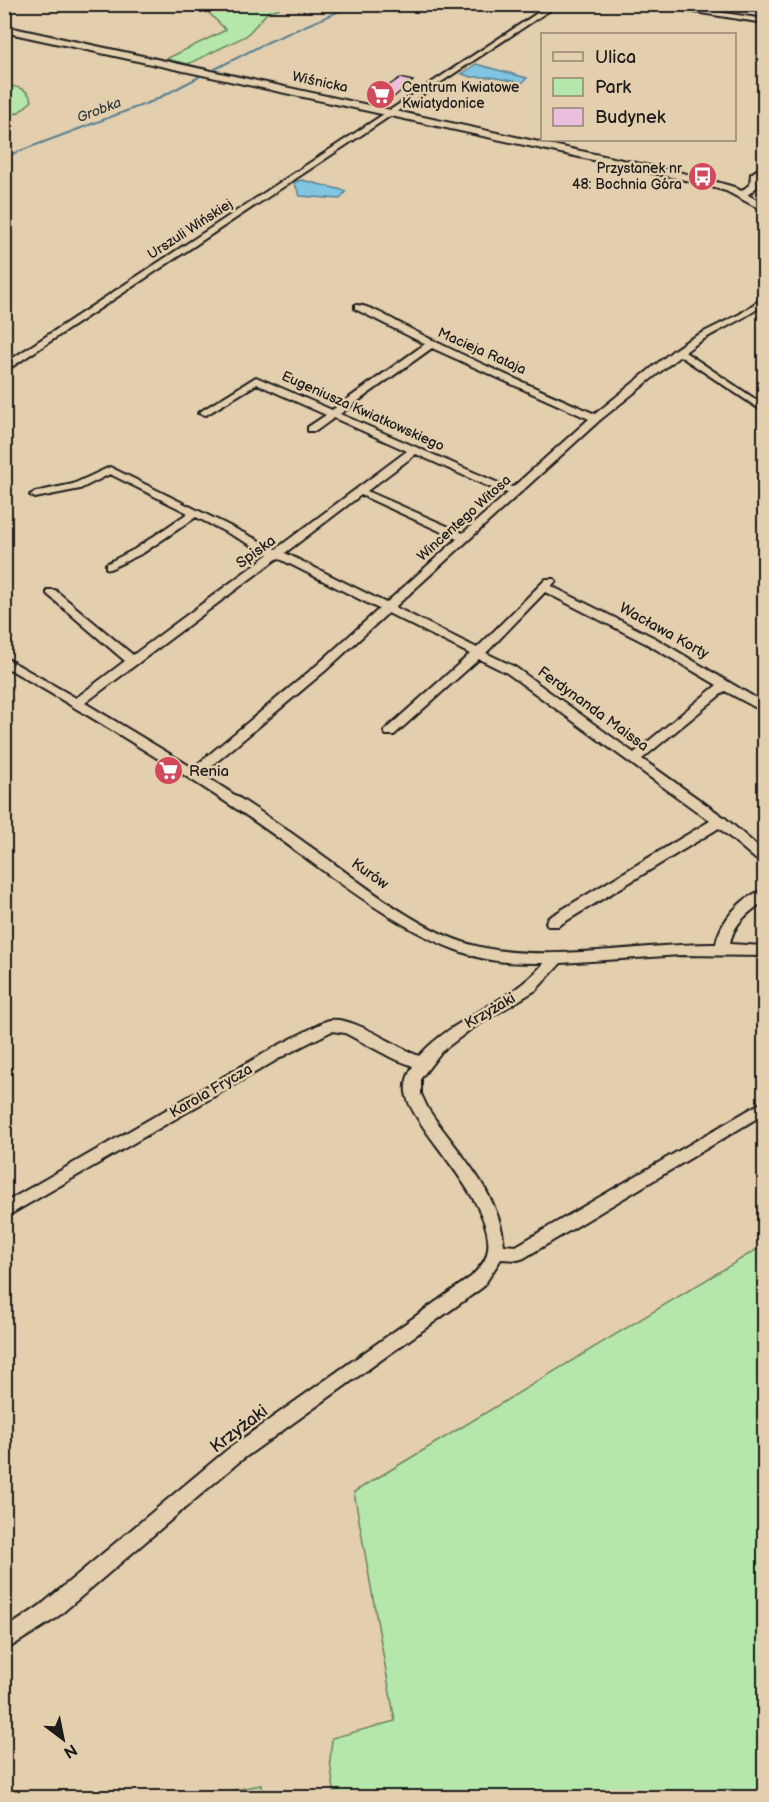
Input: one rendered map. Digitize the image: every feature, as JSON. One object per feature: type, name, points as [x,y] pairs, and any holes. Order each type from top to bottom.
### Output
[{"type":"main road","name":"Wiśnicka","points":[[4,29],[696,179],[747,192],[765,208]]},
{"type":"street","name":"Urszuli Wińskiej","points":[[4,369],[556,4]]},
{"type":"street","points":[[647,4],[765,21]]},
{"type":"street","points":[[747,192],[754,176],[765,169]]},
{"type":"street","name":"Wincentego Witosa","points":[[194,774],[321,668],[596,418],[678,351],[743,316],[765,300]]},
{"type":"street","name":"Macieja Rataja","points":[[358,308],[596,418]]},
{"type":"street","points":[[312,429],[432,344]]},
{"type":"street","points":[[678,351],[765,409]]},
{"type":"street","name":"Eugeniusza Kwiatkowskiego","points":[[203,413],[256,380],[500,488],[516,491]]},
{"type":"street","name":"Spiska","points":[[78,703],[415,450]]},
{"type":"street","name":"Ferdynanda Maissa","points":[[35,495],[69,489],[110,470],[388,607],[511,670],[720,821],[765,859]]},
{"type":"street","points":[[362,492],[465,538]]},
{"type":"street","points":[[110,566],[139,551],[195,513]]},
{"type":"street","name":"Wacława Korty","points":[[477,654],[548,583],[651,640],[765,708]]},
{"type":"street","points":[[51,592],[134,661]]},
{"type":"street","points":[[390,732],[477,654]]},
{"type":"street","name":"Kurów","points":[[4,661],[194,774],[396,912],[455,945],[479,952],[532,956],[670,950],[765,951]]},
{"type":"street","points":[[634,759],[722,687],[729,687]]},
{"type":"street","points":[[553,922],[720,821]]},
{"type":"street","points":[[722,950],[727,926],[734,917],[765,895]]},
{"type":"street","points":[[532,956],[542,973]]},
{"type":"street","name":"Krzyżaki","points":[[4,1642],[48,1612],[234,1455],[477,1282],[487,1270],[496,1252],[495,1226],[485,1199],[421,1112],[413,1095],[414,1080],[431,1052],[453,1033],[534,985],[559,956]]},
{"type":"street","name":"Karola Frycza","points":[[4,1210],[292,1044],[331,1025],[348,1027],[397,1054],[424,1064]]},
{"type":"street","points":[[496,1252],[518,1253],[765,1107]]},
{"type":"green space","points":[[201,5],[286,5],[267,13],[246,36],[188,64],[166,59],[226,30]]},
{"type":"green space","points":[[5,85],[25,91],[32,101],[19,112],[5,118]]},
{"type":"green space","points":[[764,1245],[764,1797],[335,1797],[330,1761],[332,1738],[395,1721],[354,1492]]},
{"type":"green space","points":[[261,1785],[261,1797],[208,1797],[209,1795]]},
{"type":"water","points":[[476,64],[527,78],[522,83],[462,74]]},
{"type":"water","points":[[302,180],[346,191],[340,199],[300,196],[294,182]]},
{"type":"building","points":[[400,78],[413,81],[388,102],[370,98]]},
{"type":"waterway","name":"Grobka","points":[[215,69],[268,42],[356,4]]},
{"type":"waterway","name":"Grobka","points":[[4,157],[153,101],[199,77]]},
{"type":"place","name":"Centrum Kwiatowe Kwiatydonice","points":[[381,95]]},
{"type":"place","name":"Przystanek nr 48: Bochnia Góra","points":[[703,176]]},
{"type":"place","name":"Renia","points":[[168,771]]}]
